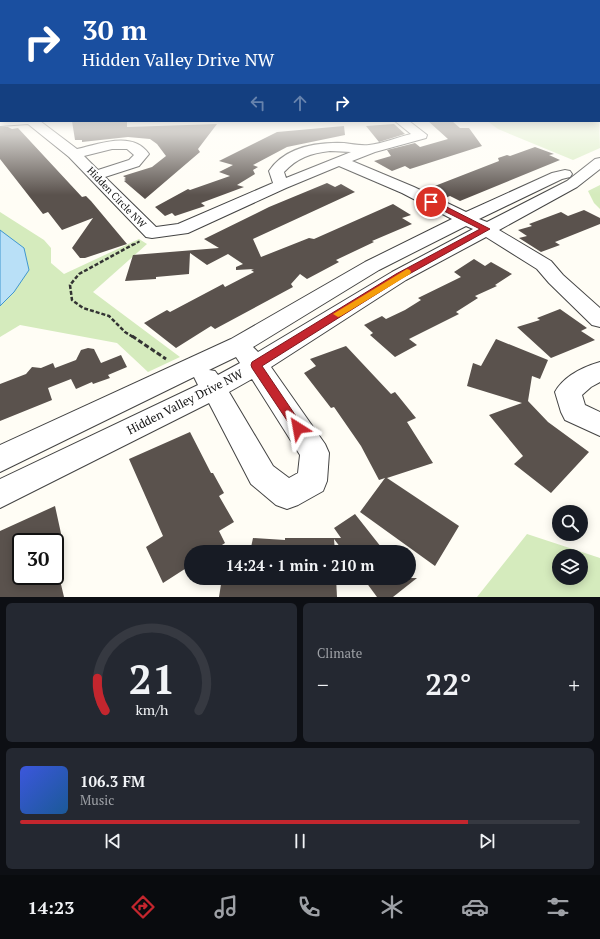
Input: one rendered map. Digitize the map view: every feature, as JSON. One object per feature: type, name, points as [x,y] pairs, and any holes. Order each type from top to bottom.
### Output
[{"type":"street","name":"Hidden Circle NW","points":[[56,140],[74,154],[96,175],[152,232],[182,229],[281,185],[323,170],[370,150],[404,140]]},
{"type":"street","points":[[74,154],[112,145],[130,145],[142,154],[134,162],[96,175]]},
{"type":"street","points":[[281,185],[276,171],[292,156],[312,149],[337,146],[370,150]]},
{"type":"street","points":[[341,162],[408,190],[468,228],[531,271],[556,279],[600,320]]},
{"type":"street","name":"Hidden Valley Drive NW","points":[[0,459],[197,366],[247,355],[399,276],[468,228],[572,184],[596,165]]},
{"type":"street","points":[[323,170],[359,181],[468,228]]},
{"type":"street","points":[[197,366],[214,389],[262,475],[287,495],[312,481],[315,453],[247,355]]},
{"type":"street","name":"Hidden Valley Drive NW","points":[[0,494],[214,389],[247,355]]},
{"type":"street","points":[[600,372],[582,380],[568,392],[574,412],[600,425]]},
{"type":"path","points":[[152,232],[144,240],[79,274],[70,285],[72,300],[83,308],[109,316],[125,332],[167,360]]},
{"type":"green space","points":[[524,140],[600,140],[600,148],[573,160]]},
{"type":"green space","points":[[600,185],[600,209],[594,203],[588,191]]},
{"type":"green space","points":[[0,212],[44,240],[51,248],[51,263],[64,274],[139,239],[147,244],[93,292],[180,357],[148,372],[117,343],[20,325],[0,337]]},
{"type":"green space","points":[[527,534],[573,549],[552,549],[552,585],[588,585],[588,554],[600,558],[600,597],[477,597]]},
{"type":"water","points":[[0,230],[24,248],[29,270],[14,292],[0,306]]},
{"type":"building","points":[[0,140],[29,140],[82,197],[86,196],[91,201],[127,244],[85,258],[80,258],[72,248],[93,218],[62,230],[48,212],[43,214],[0,159]]},
{"type":"building","points":[[75,140],[102,140],[82,142],[82,140]]},
{"type":"building","points":[[151,140],[205,140],[198,149],[200,152],[145,199],[124,181],[126,178],[123,176],[152,167],[166,156],[157,144]]},
{"type":"building","points":[[261,140],[322,140],[287,147],[253,165],[258,167],[253,170],[255,174],[237,185],[244,187],[201,203],[205,206],[175,216],[172,213],[165,216],[155,207],[188,189],[190,190],[230,176],[219,172],[233,165],[219,161]]},
{"type":"building","points":[[445,140],[478,140],[482,146],[410,169],[405,166],[392,171],[374,161],[391,156],[387,150],[415,143],[420,147]]},
{"type":"building","points":[[535,147],[554,154],[549,155],[560,160],[460,201],[450,196],[445,198],[427,189],[499,161],[498,158],[507,155],[510,156]]},
{"type":"building","points":[[327,183],[335,187],[341,184],[355,192],[253,239],[261,257],[309,238],[314,239],[393,204],[411,215],[402,218],[412,224],[372,241],[374,242],[336,260],[339,262],[307,279],[300,274],[291,284],[293,287],[215,329],[211,326],[176,348],[144,323],[167,310],[170,312],[223,284],[225,287],[254,272],[251,270],[254,269],[236,270],[236,267],[243,264],[228,254],[207,265],[190,253],[189,274],[156,277],[156,279],[125,281],[133,255],[219,248],[204,239],[269,207]]},
{"type":"building","points":[[584,210],[600,218],[600,224],[555,242],[560,245],[541,252],[519,238],[527,236],[518,230],[532,226],[529,224],[561,212],[568,216]]},
{"type":"building","points":[[474,259],[485,266],[491,262],[512,274],[495,285],[497,286],[475,296],[478,298],[456,312],[459,314],[409,339],[417,345],[395,357],[370,335],[373,333],[364,325],[382,316],[386,319],[405,310],[421,300],[418,298],[461,277],[454,272]]},
{"type":"building","points":[[560,309],[587,328],[581,331],[595,340],[551,358],[517,327],[540,320],[537,318]]},
{"type":"building","points":[[496,339],[548,360],[540,379],[532,376],[528,401],[548,422],[589,452],[551,493],[514,464],[523,456],[489,415],[522,403],[467,386],[473,363],[481,366]]},
{"type":"building","points":[[346,346],[391,394],[395,392],[416,418],[407,422],[433,463],[387,478],[459,526],[435,566],[416,552],[416,545],[406,545],[360,512],[385,478],[379,480],[361,446],[334,407],[331,408],[304,373],[316,366],[310,359]]},
{"type":"building","points":[[88,348],[94,349],[101,363],[121,355],[127,367],[108,375],[110,378],[93,384],[92,382],[76,389],[71,379],[48,388],[52,400],[0,421],[0,384],[26,374],[32,367],[41,368],[53,363],[55,368],[76,360],[81,350]]},
{"type":"building","points":[[190,432],[211,473],[213,473],[224,493],[219,496],[234,522],[219,531],[225,543],[222,545],[184,545],[184,570],[163,583],[146,547],[163,536],[129,459]]},
{"type":"building","points":[[55,506],[61,533],[12,533],[12,585],[61,585],[64,597],[0,597],[0,531]]},
{"type":"building","points":[[355,514],[379,545],[339,545],[334,539],[334,545],[252,545],[253,538],[285,540],[285,538],[341,538],[334,528]]},
{"type":"building","points":[[221,585],[336,585],[337,597],[219,597]]},
{"type":"building","points":[[368,585],[408,585],[393,597],[377,597]]},
{"type":"slow traffic","points":[[338,314],[407,272]]},
{"type":"route","points":[[298,428],[256,365],[399,276],[486,229],[431,202]]}]
